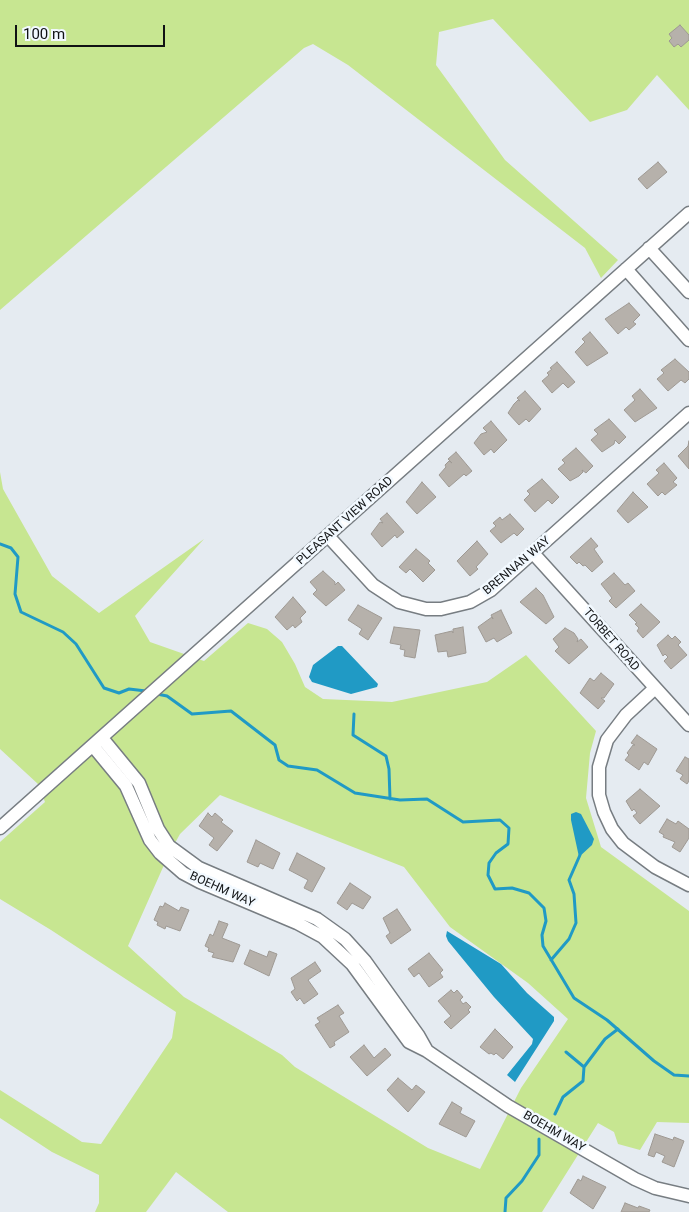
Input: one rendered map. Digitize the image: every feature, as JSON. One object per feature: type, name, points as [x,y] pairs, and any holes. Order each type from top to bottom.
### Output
[{"type":"street","name":"PLEASANT VIEW ROAD","points":[[0,828],[689,213]]},
{"type":"street","points":[[649,248],[689,292]]},
{"type":"street","points":[[626,269],[689,340]]},
{"type":"street","name":"BRENNAN WAY","points":[[328,536],[360,572],[386,595],[399,602],[440,609],[470,602],[491,590],[689,413]]},
{"type":"street","name":"TORBET ROAD","points":[[533,553],[689,726]]},
{"type":"street","points":[[654,689],[626,715],[607,740],[599,767],[599,795],[608,820],[624,844],[655,866],[689,884]]},
{"type":"street","name":"BOEHM WAY","points":[[97,742],[154,834],[160,853],[184,873],[200,882],[308,922],[367,974],[409,1042],[427,1051],[508,1106],[635,1179],[655,1188],[689,1196]]},
{"type":"green space","points":[[0,0],[689,0],[689,110],[657,75],[627,110],[590,122],[493,19],[439,32],[436,65],[505,160],[618,260],[601,278],[585,248],[348,65],[313,44],[304,48],[0,310]]},
{"type":"green space","points":[[0,472],[3,489],[52,576],[99,613],[204,539],[135,616],[150,642],[204,661],[248,623],[267,629],[282,642],[295,664],[305,687],[323,699],[392,702],[487,682],[526,655],[596,731],[590,753],[586,798],[601,847],[689,911],[689,1123],[657,1122],[640,1150],[618,1144],[614,1132],[598,1123],[542,1212],[228,1212],[176,1172],[146,1212],[95,1212],[99,1203],[99,1175],[52,1152],[0,1118],[0,1090],[82,1142],[101,1144],[172,1038],[176,1012],[0,899],[0,842],[45,802],[38,784],[0,749]],"holes":[[[220,795],[404,867],[450,927],[528,983],[568,1019],[521,1088],[480,1169],[428,1148],[295,1067],[282,1055],[184,997],[128,946],[168,856],[195,874],[195,870],[170,852],[180,834]]]},
{"type":"water","points":[[338,646],[342,646],[378,684],[377,687],[351,694],[312,682],[309,677],[313,665]]},
{"type":"water","points":[[576,812],[581,814],[594,839],[592,845],[579,857],[571,820],[571,814]]},
{"type":"water","points":[[447,931],[501,964],[527,993],[554,1017],[554,1021],[515,1082],[507,1075],[532,1044],[533,1039],[494,997],[448,941]]},
{"type":"building","points":[[680,25],[689,35],[689,40],[681,47],[678,44],[674,47],[669,41],[672,38],[669,34]]},
{"type":"building","points":[[658,162],[667,172],[647,189],[638,179]]},
{"type":"building","points":[[629,303],[640,315],[633,322],[636,324],[629,330],[626,327],[618,334],[605,319]]},
{"type":"building","points":[[590,332],[608,353],[587,366],[575,352],[585,342],[582,339]]},
{"type":"building","points":[[675,359],[689,372],[689,379],[685,383],[681,380],[668,391],[657,379],[664,373],[661,370]]},
{"type":"building","points":[[557,362],[575,382],[568,388],[563,383],[552,393],[542,381],[549,375],[547,373],[552,369],[550,368]]},
{"type":"building","points":[[640,389],[657,408],[635,422],[624,410],[635,400],[632,396]]},
{"type":"building","points":[[525,391],[541,409],[529,422],[526,419],[519,425],[508,413],[518,400],[520,401],[517,398]]},
{"type":"building","points":[[609,419],[626,437],[619,444],[615,440],[614,444],[602,452],[591,440],[598,434],[594,430]]},
{"type":"building","points":[[491,421],[507,440],[494,453],[491,449],[484,455],[474,443],[481,434],[487,432],[483,428]]},
{"type":"building","points":[[689,441],[689,469],[678,456],[688,446]]},
{"type":"building","points":[[576,448],[593,466],[586,473],[582,470],[583,472],[579,476],[570,481],[558,469],[565,463],[562,460]]},
{"type":"building","points":[[456,452],[472,471],[466,476],[464,474],[449,487],[439,475],[449,461],[452,463],[448,459]]},
{"type":"building","points":[[664,463],[677,478],[673,482],[677,485],[665,495],[662,492],[658,496],[647,484],[659,473],[656,470]]},
{"type":"building","points":[[542,479],[559,497],[552,504],[548,500],[535,512],[524,500],[530,494],[527,491]]},
{"type":"building","points":[[422,482],[436,497],[417,514],[406,502]]},
{"type":"building","points":[[633,492],[648,507],[628,523],[617,511]]},
{"type":"building","points":[[387,513],[404,532],[397,538],[395,535],[382,547],[371,534],[380,522],[383,523],[380,519]]},
{"type":"building","points":[[510,514],[524,529],[517,536],[514,533],[501,543],[490,531],[496,526],[493,523],[500,517],[502,520]]},
{"type":"building","points":[[591,538],[598,546],[594,549],[603,562],[592,572],[585,565],[583,566],[579,562],[577,564],[570,557]]},
{"type":"building","points":[[477,541],[488,554],[476,567],[478,569],[470,576],[457,561]]},
{"type":"building","points":[[416,549],[430,561],[428,563],[435,570],[423,582],[410,569],[406,573],[399,567]]},
{"type":"building","points":[[323,571],[335,582],[335,585],[338,582],[345,590],[326,606],[313,594],[317,590],[310,582]]},
{"type":"building","points":[[614,573],[625,585],[628,583],[635,591],[616,608],[609,601],[612,598],[601,584]]},
{"type":"building","points":[[536,588],[543,595],[554,617],[546,624],[520,602]]},
{"type":"building","points":[[293,597],[306,612],[300,618],[302,622],[295,628],[293,625],[287,630],[275,617]]},
{"type":"building","points":[[641,604],[660,622],[643,638],[637,631],[639,628],[635,624],[637,623],[629,615]]},
{"type":"building","points":[[358,605],[382,618],[368,640],[359,634],[362,629],[348,620]]},
{"type":"building","points":[[501,610],[512,633],[497,642],[494,638],[486,642],[478,627],[492,617],[491,615]]},
{"type":"building","points":[[394,627],[420,630],[415,658],[404,656],[405,650],[400,649],[401,645],[390,643]]},
{"type":"building","points":[[463,627],[466,653],[448,657],[447,651],[438,652],[435,635],[452,631],[453,633],[453,629]]},
{"type":"building","points":[[565,628],[574,633],[578,639],[577,642],[581,639],[588,647],[569,664],[555,651],[559,647],[553,639]]},
{"type":"building","points":[[668,635],[672,639],[675,636],[681,642],[678,645],[687,655],[671,669],[664,661],[668,657],[665,654],[663,656],[657,645]]},
{"type":"building","points":[[601,673],[614,684],[604,698],[601,698],[605,701],[598,709],[580,693],[590,678],[594,681]]},
{"type":"building","points":[[637,735],[657,749],[648,765],[644,762],[639,770],[625,760],[629,755],[627,753],[635,745],[631,743]]},
{"type":"building","points":[[685,757],[689,759],[689,781],[687,784],[680,779],[683,775],[676,771]]},
{"type":"building","points":[[640,789],[660,806],[640,824],[633,816],[637,813],[634,809],[632,811],[626,801]]},
{"type":"building","points":[[208,813],[212,817],[215,813],[223,820],[221,822],[233,831],[217,851],[209,845],[214,838],[199,826]]},
{"type":"building","points":[[667,819],[676,824],[678,821],[689,829],[689,838],[680,852],[672,847],[675,842],[663,837],[664,835],[659,832]]},
{"type":"building","points":[[256,840],[280,853],[273,869],[260,863],[258,867],[247,862]]},
{"type":"building","points":[[297,853],[325,868],[312,892],[304,888],[308,880],[289,870]]},
{"type":"building","points":[[350,883],[371,897],[363,909],[352,903],[347,910],[337,903]]},
{"type":"building","points":[[165,903],[179,911],[181,907],[189,910],[180,931],[166,926],[165,929],[157,925],[158,922],[154,920],[160,906],[163,907]]},
{"type":"building","points":[[397,909],[411,930],[391,944],[386,936],[390,933],[383,918]]},
{"type":"building","points":[[219,921],[228,924],[222,938],[240,945],[233,962],[212,957],[214,953],[208,951],[209,948],[205,946],[210,934],[213,936]]},
{"type":"building","points":[[250,950],[267,957],[269,951],[277,954],[269,976],[244,964]]},
{"type":"building","points":[[429,953],[443,970],[440,973],[443,977],[429,987],[419,973],[414,977],[408,969]]},
{"type":"building","points":[[315,962],[321,971],[308,980],[318,994],[304,1004],[300,998],[297,1001],[291,992],[295,989],[291,978]]},
{"type":"building","points":[[451,990],[454,993],[457,990],[463,997],[460,1000],[463,1004],[466,1002],[471,1007],[468,1010],[470,1012],[451,1029],[444,1022],[451,1016],[438,1001]]},
{"type":"building","points":[[338,1005],[344,1013],[339,1016],[349,1032],[334,1042],[335,1045],[330,1048],[315,1025],[320,1022],[317,1018]]},
{"type":"building","points":[[495,1029],[513,1047],[503,1059],[496,1053],[494,1055],[489,1054],[480,1047]]},
{"type":"building","points":[[364,1045],[374,1058],[385,1048],[391,1055],[367,1076],[350,1057]]},
{"type":"building","points":[[398,1078],[412,1090],[416,1085],[425,1092],[408,1112],[387,1090]]},
{"type":"building","points":[[452,1102],[462,1108],[460,1113],[475,1121],[466,1137],[439,1124]]},
{"type":"building","points":[[655,1134],[673,1140],[674,1137],[684,1141],[674,1167],[662,1162],[665,1156],[656,1152],[654,1157],[648,1155]]},
{"type":"building","points":[[583,1176],[606,1187],[593,1209],[570,1193],[578,1179],[581,1181]]},
{"type":"building","points":[[625,1203],[650,1210],[649,1212],[621,1212]]},
{"type":"waterway","points":[[0,544],[11,548],[18,557],[15,594],[21,612],[63,632],[76,644],[104,688],[119,693],[129,689],[146,691]]},
{"type":"waterway","points":[[157,694],[167,696],[192,714],[231,711],[275,745],[279,760],[288,766],[317,770],[355,793],[400,800],[427,799],[463,822],[500,820],[509,828],[508,844],[496,853],[489,863],[488,875],[495,889],[512,888],[529,893],[544,908],[546,921],[542,935],[543,946],[574,998],[607,1020],[654,1061],[674,1075],[689,1076]]},
{"type":"waterway","points":[[354,714],[353,735],[386,756],[389,769],[390,799]]},
{"type":"waterway","points":[[551,960],[569,939],[576,923],[574,894],[569,880],[580,855]]},
{"type":"waterway","points":[[555,1114],[563,1097],[583,1081],[584,1067],[605,1039],[618,1029]]},
{"type":"waterway","points":[[566,1052],[584,1067]]},
{"type":"waterway","points":[[505,1212],[506,1198],[522,1181],[539,1155],[539,1139]]}]
